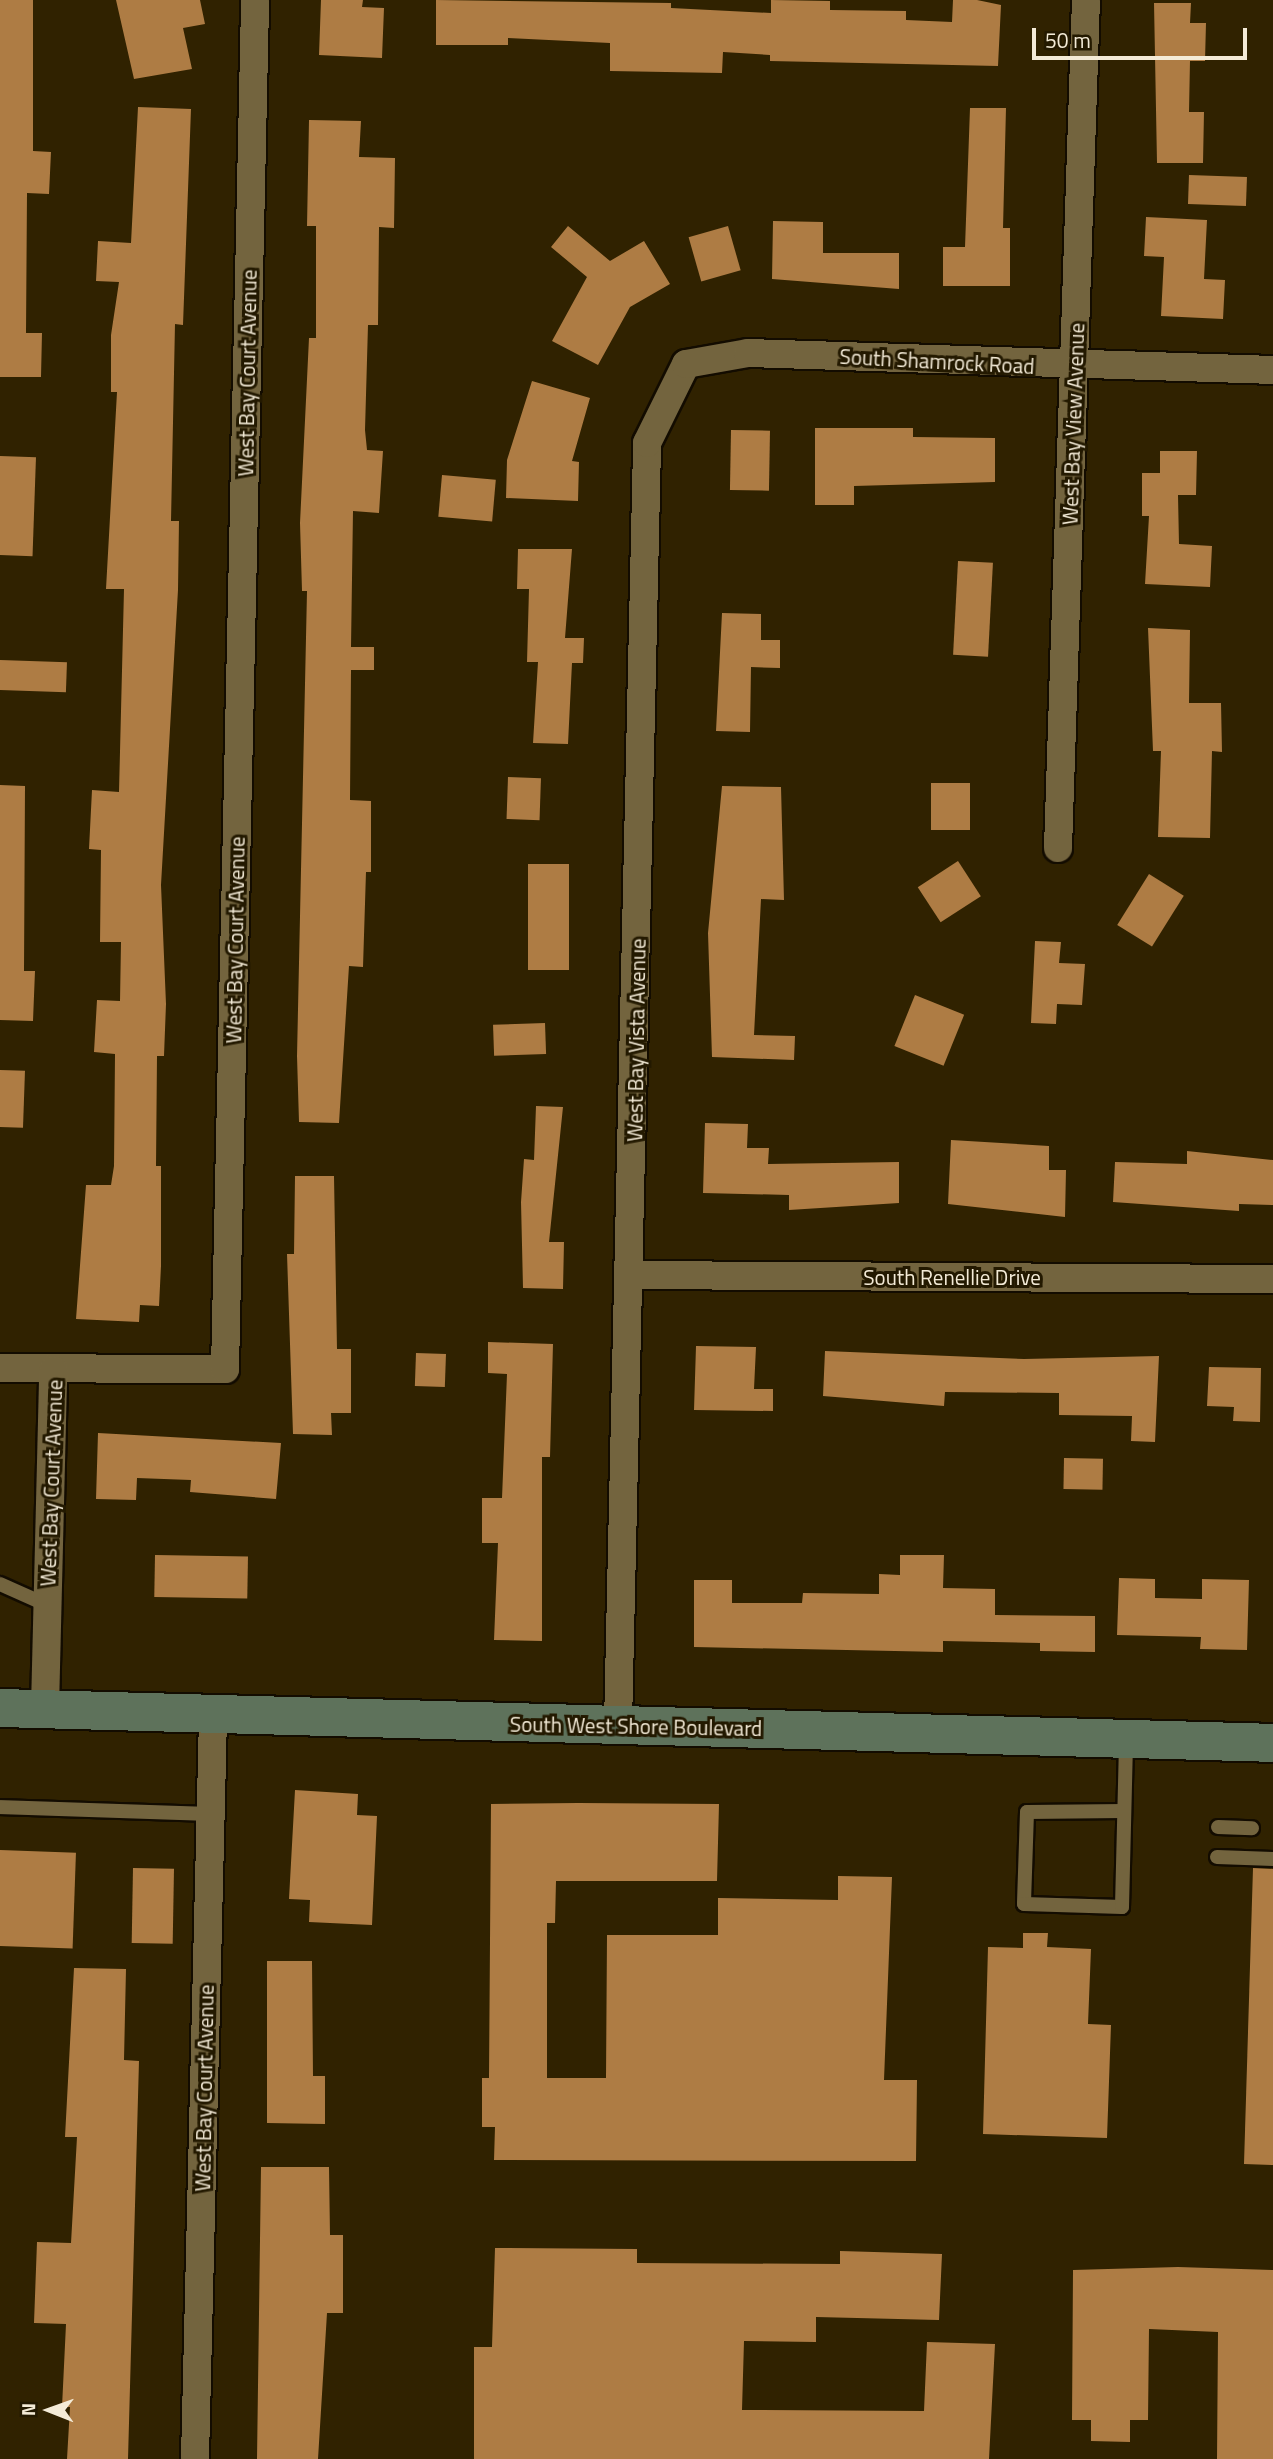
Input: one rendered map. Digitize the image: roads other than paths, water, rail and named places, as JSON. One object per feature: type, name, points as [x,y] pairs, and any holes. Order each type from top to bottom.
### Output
[{"type":"street","name":"West Bay Court Avenue","points":[[45,1708],[53,1370],[225,1369],[255,0]]},
{"type":"street","name":"West Bay View Avenue","points":[[1058,848],[1076,368],[1086,0]]},
{"type":"street","name":"South Shamrock Road","points":[[686,364],[748,352],[1076,368],[1273,370]]},
{"type":"street","name":"West Bay Vista Avenue","points":[[618,1725],[631,1275],[647,443],[686,364]]},
{"type":"street","name":"South Renellie Drive","points":[[631,1275],[1273,1279]]},
{"type":"street","points":[[0,1368],[53,1370]]},
{"type":"street","name":"South West Shore Boulevard","points":[[0,1708],[213,1717],[1273,1742]]},
{"type":"street","name":"West Bay Court Avenue","points":[[195,2459],[213,1717]]},
{"type":"lane","points":[[0,1584],[47,1605]]},
{"type":"lane","points":[[1124,1811],[1027,1812],[1024,1904],[1122,1907],[1126,1739]]},
{"type":"lane","points":[[0,1807],[211,1814]]},
{"type":"lane","points":[[1219,1827],[1252,1828]]},
{"type":"lane","points":[[1217,1857],[1273,1859]]}]
